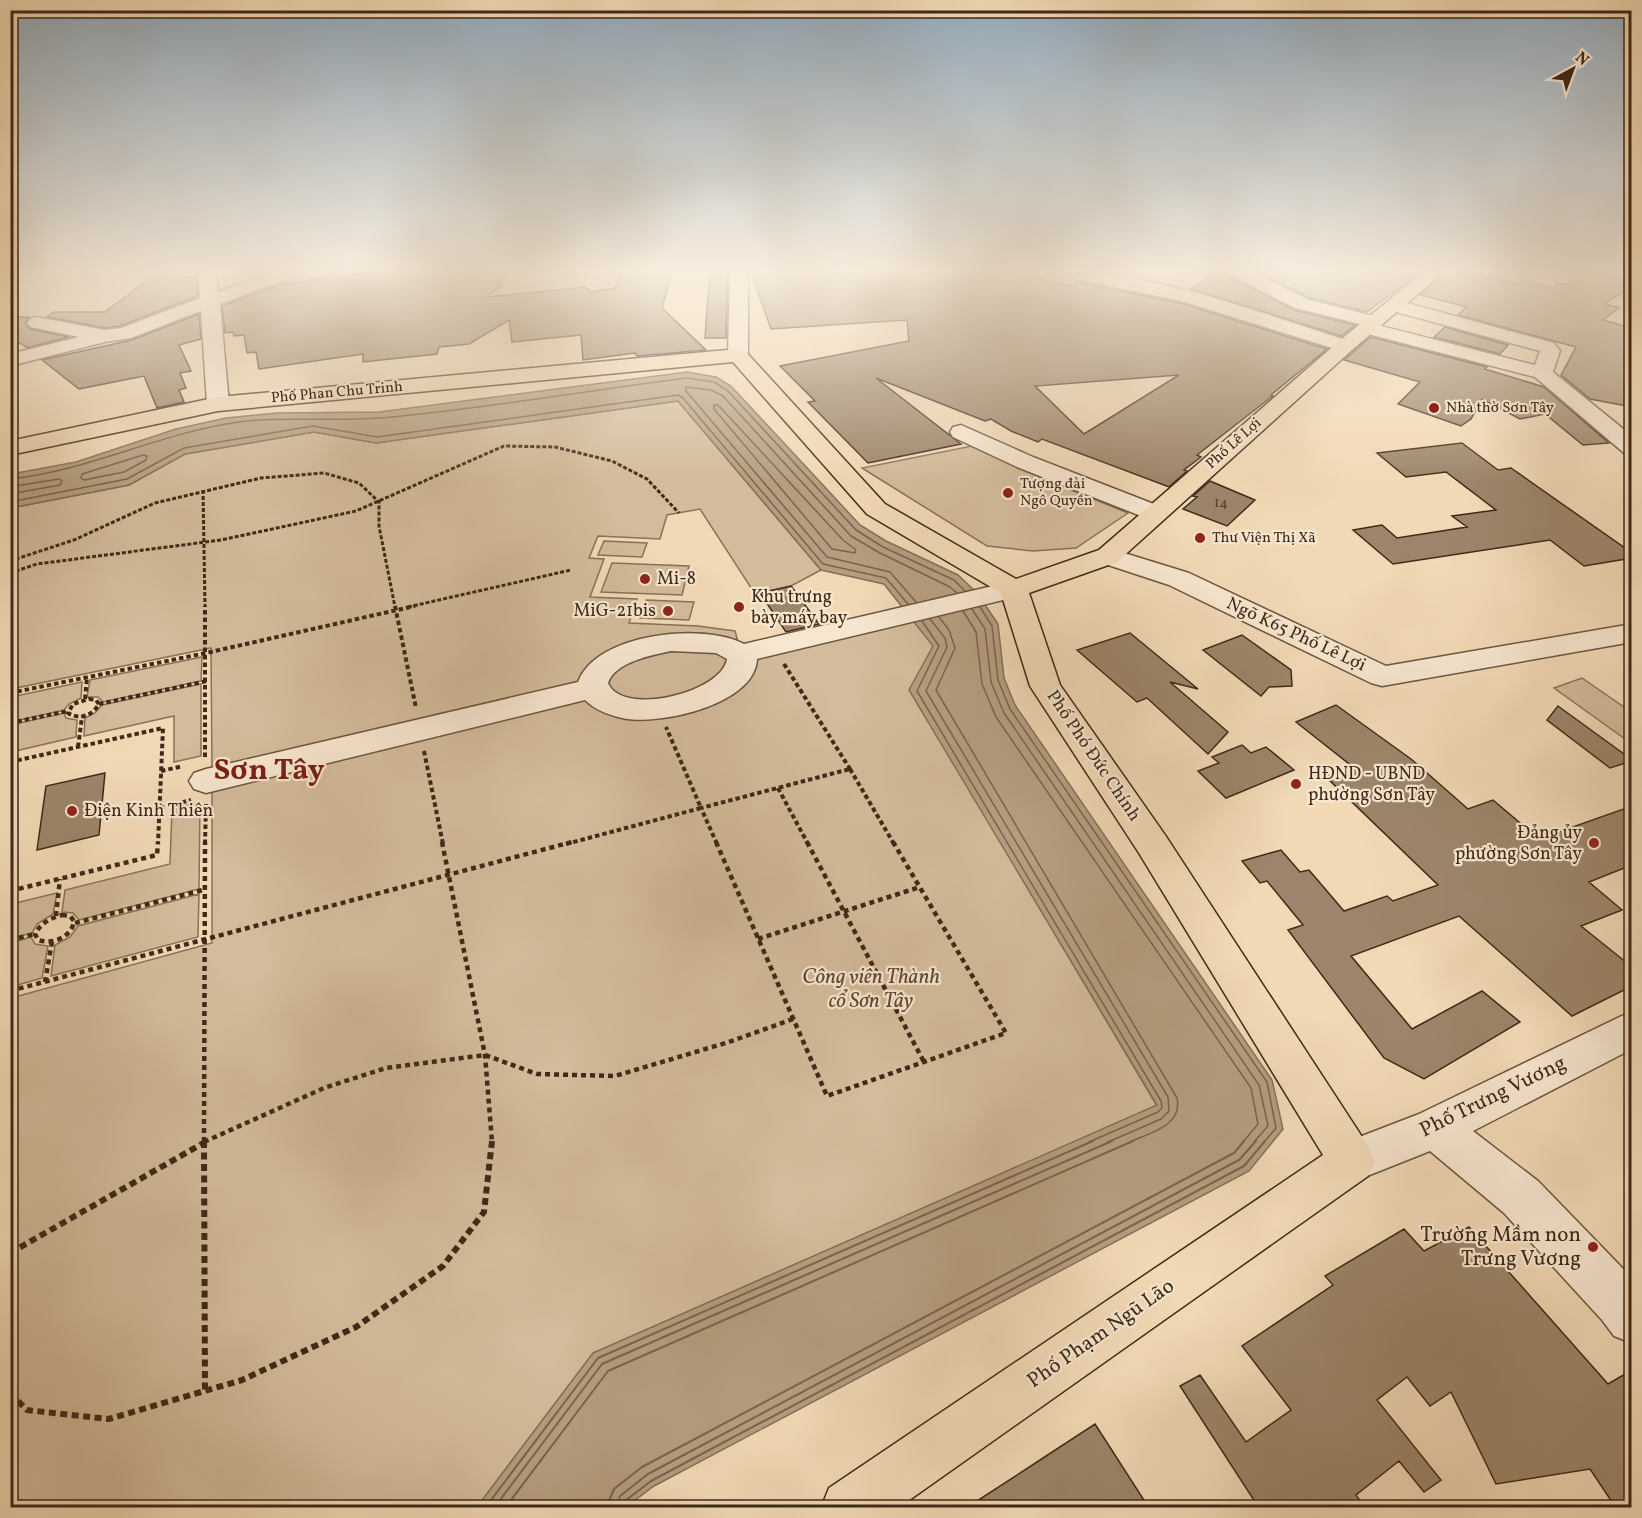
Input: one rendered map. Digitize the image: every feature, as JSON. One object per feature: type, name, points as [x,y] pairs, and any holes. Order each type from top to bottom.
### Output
[{"type":"main road","name":"Phố Lê Lợi","points":[[1014,589],[1108,556],[1351,341]]},
{"type":"main road","name":"Phố Phan Chu Trinh","points":[[10,447],[218,404],[738,355]]},
{"type":"main road","points":[[738,355],[876,509],[1014,589]]},
{"type":"main road","name":"Phố Phó Đức Chính","points":[[1014,589],[1045,686],[1152,844],[1352,1161]]},
{"type":"main road","name":"Phố Phạm Ngũ Lão","points":[[849,1508],[1352,1161]]},
{"type":"street","points":[[10,360],[86,341]]},
{"type":"street","points":[[213,341],[218,404]]},
{"type":"street","points":[[738,341],[738,355]]},
{"type":"street","points":[[1328,341],[1345,346]]},
{"type":"street","points":[[1427,341],[1542,373],[1623,434],[1632,448]]},
{"type":"street","points":[[1523,341],[1546,347],[1550,351],[1542,373]]},
{"type":"street","points":[[960,432],[1025,462],[1155,513]]},
{"type":"street","name":"Ngõ K65 Phố Lê Lợi","points":[[1108,556],[1179,579],[1382,676],[1632,633]]},
{"type":"street","points":[[739,654],[1014,589]]},
{"type":"street","points":[[684,642],[715,643],[731,648],[739,654],[742,663],[740,671],[726,684],[695,700],[657,708],[623,710],[598,697],[592,688],[593,679],[605,665],[652,646],[684,642]]},
{"type":"street","points":[[206,789],[420,729],[592,688]]},
{"type":"street","name":"Phố Trưng Vương","points":[[1352,1161],[1436,1128],[1632,1029]]},
{"type":"street","points":[[1436,1128],[1521,1197],[1620,1302],[1632,1318]]},
{"type":"path","points":[[10,573],[37,564],[203,542],[288,527],[356,511],[442,471],[504,446],[555,447],[612,462],[647,478],[679,513]]},
{"type":"path","points":[[10,561],[74,540],[155,503],[261,478],[324,473],[359,483],[379,502],[379,526],[485,1055],[492,1147],[484,1212],[443,1266],[356,1327],[242,1380],[109,1419],[27,1410],[10,1393]]},
{"type":"path","points":[[203,490],[207,681],[203,890],[205,1391]]},
{"type":"path","points":[[10,693],[206,653],[571,570]]},
{"type":"path","points":[[657,708],[827,1096],[1006,1033],[850,769],[772,646]]},
{"type":"path","points":[[85,699],[87,677]]},
{"type":"path","points":[[99,704],[207,681]]},
{"type":"path","points":[[10,723],[68,711],[72,705],[85,699],[96,700],[99,704]]},
{"type":"path","points":[[68,711],[70,716],[82,717],[96,710],[99,704]]},
{"type":"path","points":[[78,747],[82,717]]},
{"type":"path","points":[[10,762],[163,728],[157,855],[10,891]]},
{"type":"path","points":[[10,991],[850,769]]},
{"type":"path","points":[[778,788],[924,1062]]},
{"type":"path","points":[[160,808],[206,789]]},
{"type":"path","points":[[56,916],[60,879]]},
{"type":"path","points":[[758,939],[920,887]]},
{"type":"path","points":[[35,934],[41,942],[52,942],[65,937],[75,923],[203,890]]},
{"type":"path","points":[[10,940],[35,934],[40,925],[56,916],[71,916],[75,923]]},
{"type":"path","points":[[45,982],[52,942]]},
{"type":"path","points":[[10,1253],[204,1142],[324,1088],[386,1068],[485,1055],[537,1074],[615,1076],[729,1042],[793,1019]]},
{"type":"green space","points":[[678,401],[821,570],[791,586],[755,594],[700,509],[667,515],[660,539],[598,536],[589,558],[604,559],[590,597],[637,599],[629,623],[698,626],[735,631],[738,642],[670,640],[584,681],[212,770],[211,648],[11,689],[11,508],[129,485],[185,454],[314,432],[376,443]]},
{"type":"green space","points":[[982,444],[1054,483],[1128,513],[1076,548],[1033,551],[987,546],[862,468]]},
{"type":"green space","points":[[604,541],[647,543],[642,557],[598,555]]},
{"type":"green space","points":[[612,563],[689,566],[682,595],[601,592]]},
{"type":"green space","points":[[646,600],[694,602],[689,620],[640,618]]},
{"type":"green space","name":"Công viên Thành cổ Sơn Tây","points":[[913,620],[934,646],[910,690],[1157,1106],[593,1353],[477,1507],[11,1508],[11,998],[212,943],[212,790],[590,698],[673,712],[749,655]]},
{"type":"green space","points":[[697,647],[726,655],[732,665],[694,693],[642,704],[612,697],[605,677],[615,669],[648,654]]},
{"type":"green space","points":[[202,657],[201,681],[103,702],[98,697],[87,697],[90,680]]},
{"type":"green space","points":[[1582,678],[1631,712],[1631,736],[1625,739],[1554,688]]},
{"type":"green space","points":[[82,682],[81,698],[69,704],[64,710],[11,722],[11,697]]},
{"type":"green space","points":[[201,684],[201,756],[174,762],[174,716],[84,736],[85,718],[95,713],[102,705]]},
{"type":"green space","points":[[64,713],[66,718],[77,720],[76,737],[11,752],[11,725]]},
{"type":"green space","points":[[200,802],[199,889],[79,920],[73,913],[62,912],[65,890],[170,864],[172,809]]},
{"type":"green space","points":[[57,893],[53,914],[37,924],[32,933],[11,938],[11,904]]},
{"type":"green space","points":[[199,894],[198,937],[51,976],[55,945],[70,937],[78,926]]},
{"type":"green space","points":[[31,937],[35,944],[48,946],[42,978],[11,987],[11,943]]},
{"type":"water","points":[[687,372],[716,377],[731,386],[860,525],[886,541],[958,575],[978,594],[998,624],[1004,678],[1015,705],[1272,1080],[1283,1129],[1249,1171],[654,1486],[626,1507],[477,1507],[593,1353],[1157,1105],[909,690],[933,646],[884,584],[821,570],[678,401],[376,443],[314,432],[185,454],[129,485],[11,508],[11,474],[76,462],[176,429],[226,418],[277,413],[379,412]]},
{"type":"building","points":[[54,341],[27,348],[22,344],[10,342]]},
{"type":"building","points":[[128,341],[194,341],[179,345],[191,371],[180,373],[186,388],[179,390],[184,402],[157,408],[144,376],[79,389],[42,360]]},
{"type":"building","points":[[245,341],[474,341],[469,344],[439,347],[437,354],[363,362],[363,354],[259,369],[256,352],[247,353]]},
{"type":"building","points":[[581,341],[696,341],[706,350],[637,356],[635,353],[583,360]]},
{"type":"building","points":[[909,341],[1301,341],[1327,349],[1271,395],[1273,396],[1197,455],[1201,457],[1184,470],[1187,471],[1169,487],[1042,439],[1038,442],[1011,431],[991,419],[985,421],[876,378],[961,444],[868,463],[808,402],[815,401],[780,366]],"holes":[[[1179,375],[1084,434],[1035,386]]]},
{"type":"building","points":[[1366,341],[1386,341],[1487,367],[1485,369],[1544,387],[1609,443],[1583,445],[1545,414],[1520,419],[1482,399],[1471,419],[1461,426],[1398,404],[1420,382],[1344,360]]},
{"type":"building","points":[[1449,341],[1493,341],[1508,345],[1500,354]]},
{"type":"building","points":[[1553,341],[1632,341],[1632,407],[1590,399],[1561,375],[1576,347]]},
{"type":"building","points":[[1462,443],[1498,470],[1511,468],[1632,553],[1632,558],[1584,566],[1550,540],[1393,564],[1353,530],[1382,525],[1397,538],[1467,527],[1452,516],[1496,510],[1446,472],[1406,477],[1377,453]]},
{"type":"building","points":[[1210,481],[1255,500],[1227,526],[1183,509],[1197,497],[1193,496]]},
{"type":"building","points":[[791,586],[819,624],[786,632],[760,593]]},
{"type":"building","points":[[1130,633],[1198,689],[1170,682],[1228,732],[1208,754],[1147,698],[1137,702],[1077,650]]},
{"type":"building","points":[[1242,635],[1291,670],[1292,686],[1269,687],[1261,696],[1203,650]]},
{"type":"building","points":[[1336,705],[1411,759],[1468,809],[1493,800],[1539,839],[1632,806],[1632,865],[1589,882],[1622,910],[1581,926],[1632,967],[1632,986],[1572,1016],[1459,916],[1351,956],[1412,1029],[1482,991],[1520,1022],[1424,1079],[1384,1058],[1288,930],[1303,925],[1267,881],[1260,883],[1242,861],[1281,850],[1300,872],[1309,870],[1344,911],[1387,896],[1393,901],[1438,885],[1325,776],[1353,767],[1296,722]]},
{"type":"building","points":[[1558,706],[1632,761],[1610,768],[1547,720]]},
{"type":"building","points":[[1242,745],[1251,753],[1266,747],[1294,770],[1226,798],[1198,771],[1219,763],[1212,757]]},
{"type":"building","name":"Điện Kinh Thiên","points":[[105,773],[99,835],[37,850],[46,786]]},
{"type":"building","points":[[1469,1227],[1608,1384],[1632,1370],[1632,1508],[1616,1508],[1590,1469],[1496,1484],[1451,1392],[1430,1406],[1407,1377],[1377,1400],[1441,1480],[1424,1492],[1399,1461],[1356,1495],[1365,1508],[1259,1508],[1180,1386],[1200,1375],[1246,1442],[1291,1410],[1242,1346],[1333,1285],[1325,1276],[1404,1229],[1424,1251]]},
{"type":"building","points":[[1095,1424],[1149,1508],[966,1508],[1040,1460]]},
{"type":"place","name":"Nhà thờ Sơn Tây","points":[[1434,408]]},
{"type":"place","name":"Tượng đài Ngô Quyền","points":[[1008,493]]},
{"type":"place","name":"Thư Viện Thị Xã","points":[[1200,538]]},
{"type":"place","name":"Mi-8","points":[[645,579]]},
{"type":"place","name":"Khu trưng bày máy bay","points":[[739,607]]},
{"type":"place","name":"MiG-21bis","points":[[668,611]]},
{"type":"place","name":"HĐND - UBND phường Sơn Tây","points":[[1296,784]]},
{"type":"place","name":"Điện Kinh Thiên","points":[[72,811]]},
{"type":"place","name":"Đảng ủy phường Sơn Tây","points":[[1594,843]]},
{"type":"place","name":"Trường Mầm non Trưng Vương","points":[[1593,1247]]},
{"type":"district","name":"Sơn Tây","points":[[269,771]]}]
